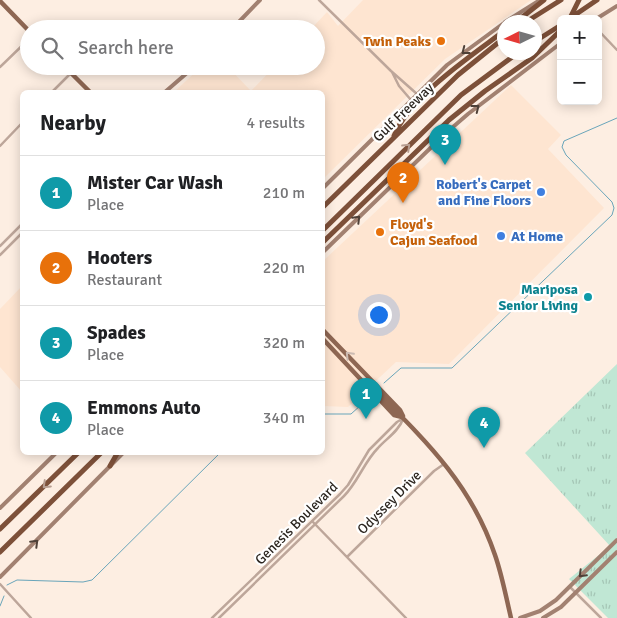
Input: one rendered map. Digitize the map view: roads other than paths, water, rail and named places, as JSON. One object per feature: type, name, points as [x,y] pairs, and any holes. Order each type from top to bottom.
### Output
[{"type":"highway","points":[[525,15],[544,0]]},
{"type":"highway","points":[[537,15],[560,0]]},
{"type":"highway","points":[[571,15],[579,0]]},
{"type":"highway","points":[[575,15],[597,0]]},
{"type":"highway","points":[[542,37],[557,27]]},
{"type":"highway","points":[[325,240],[449,120],[484,91],[532,58],[557,34]]},
{"type":"highway","points":[[393,139],[399,123],[430,90],[450,72],[497,36]]},
{"type":"highway","name":"Gulf Freeway","points":[[325,205],[458,75],[497,44]]},
{"type":"highway","name":"Gulf Freeway","points":[[325,227],[461,95],[509,60]]},
{"type":"highway","points":[[0,529],[76,455]]},
{"type":"highway","points":[[0,551],[99,455]]},
{"type":"highway","points":[[110,466],[116,455]]},
{"type":"main road","points":[[241,20],[260,0]]},
{"type":"main road","points":[[517,15],[540,0]]},
{"type":"main road","points":[[0,1],[20,22]]},
{"type":"main road","points":[[602,15],[617,6]]},
{"type":"main road","points":[[325,186],[447,65],[497,29]]},
{"type":"main road","points":[[325,250],[446,133],[475,108],[557,46]]},
{"type":"main road","points":[[73,75],[88,90]]},
{"type":"main road","points":[[167,90],[185,75]]},
{"type":"main road","points":[[325,332],[400,410],[404,418],[445,463],[466,493],[490,541],[499,568],[510,618]]},
{"type":"main road","points":[[325,341],[394,416],[404,418]]},
{"type":"main road","points":[[359,376],[364,371]]},
{"type":"main road","points":[[0,508],[54,455]]},
{"type":"main road","points":[[0,577],[121,455]]},
{"type":"main road","points":[[520,618],[549,605],[617,540]]},
{"type":"main road","points":[[543,618],[561,607],[617,552]]},
{"type":"street","points":[[319,0],[417,95]]},
{"type":"street","points":[[602,34],[617,50]]},
{"type":"street","points":[[0,67],[20,48]]},
{"type":"street","points":[[391,71],[399,86],[411,100]]},
{"type":"street","points":[[54,90],[69,75]]},
{"type":"street","points":[[0,146],[20,125]]},
{"type":"street","points":[[0,246],[20,226]]},
{"type":"street","points":[[0,254],[19,236],[15,232]]},
{"type":"street","name":"Genesis Boulevard","points":[[212,618],[345,489],[370,448],[397,422],[404,418]]},
{"type":"street","name":"Genesis Boulevard","points":[[220,618],[349,492],[372,454],[401,426],[404,418]]},
{"type":"street","name":"Odyssey Drive","points":[[347,557],[434,471],[445,463]]},
{"type":"street","points":[[312,521],[406,618]]},
{"type":"street","points":[[272,559],[276,563]]},
{"type":"street","points":[[0,584],[31,618]]},
{"type":"street","points":[[570,586],[601,618]]},
{"type":"street","points":[[233,597],[237,601]]},
{"type":"waterway","points":[[384,383],[401,368],[452,368],[612,215],[614,208],[612,202],[566,155],[562,147],[564,141],[617,118]]},
{"type":"waterway","points":[[325,414],[351,414],[371,396]]},
{"type":"waterway","points":[[7,585],[17,580],[83,582],[92,580],[218,455]]},
{"type":"waterway","points":[[0,606],[4,596]]},
{"type":"place","name":"Twin Peaks","points":[[441,41]]},
{"type":"place","name":"Spades","points":[[445,165]]},
{"type":"place","name":"Robert's Carpet and Fine Floors","points":[[541,192]]},
{"type":"place","name":"Hooters","points":[[403,203]]},
{"type":"place","name":"Floyd's Cajun Seafood","points":[[380,232]]},
{"type":"place","name":"At Home","points":[[501,236]]},
{"type":"place","name":"Mariposa Senior Living","points":[[588,297]]},
{"type":"place","name":"Mister Car Wash","points":[[366,419]]},
{"type":"place","name":"Emmons Auto","points":[[484,448]]}]
